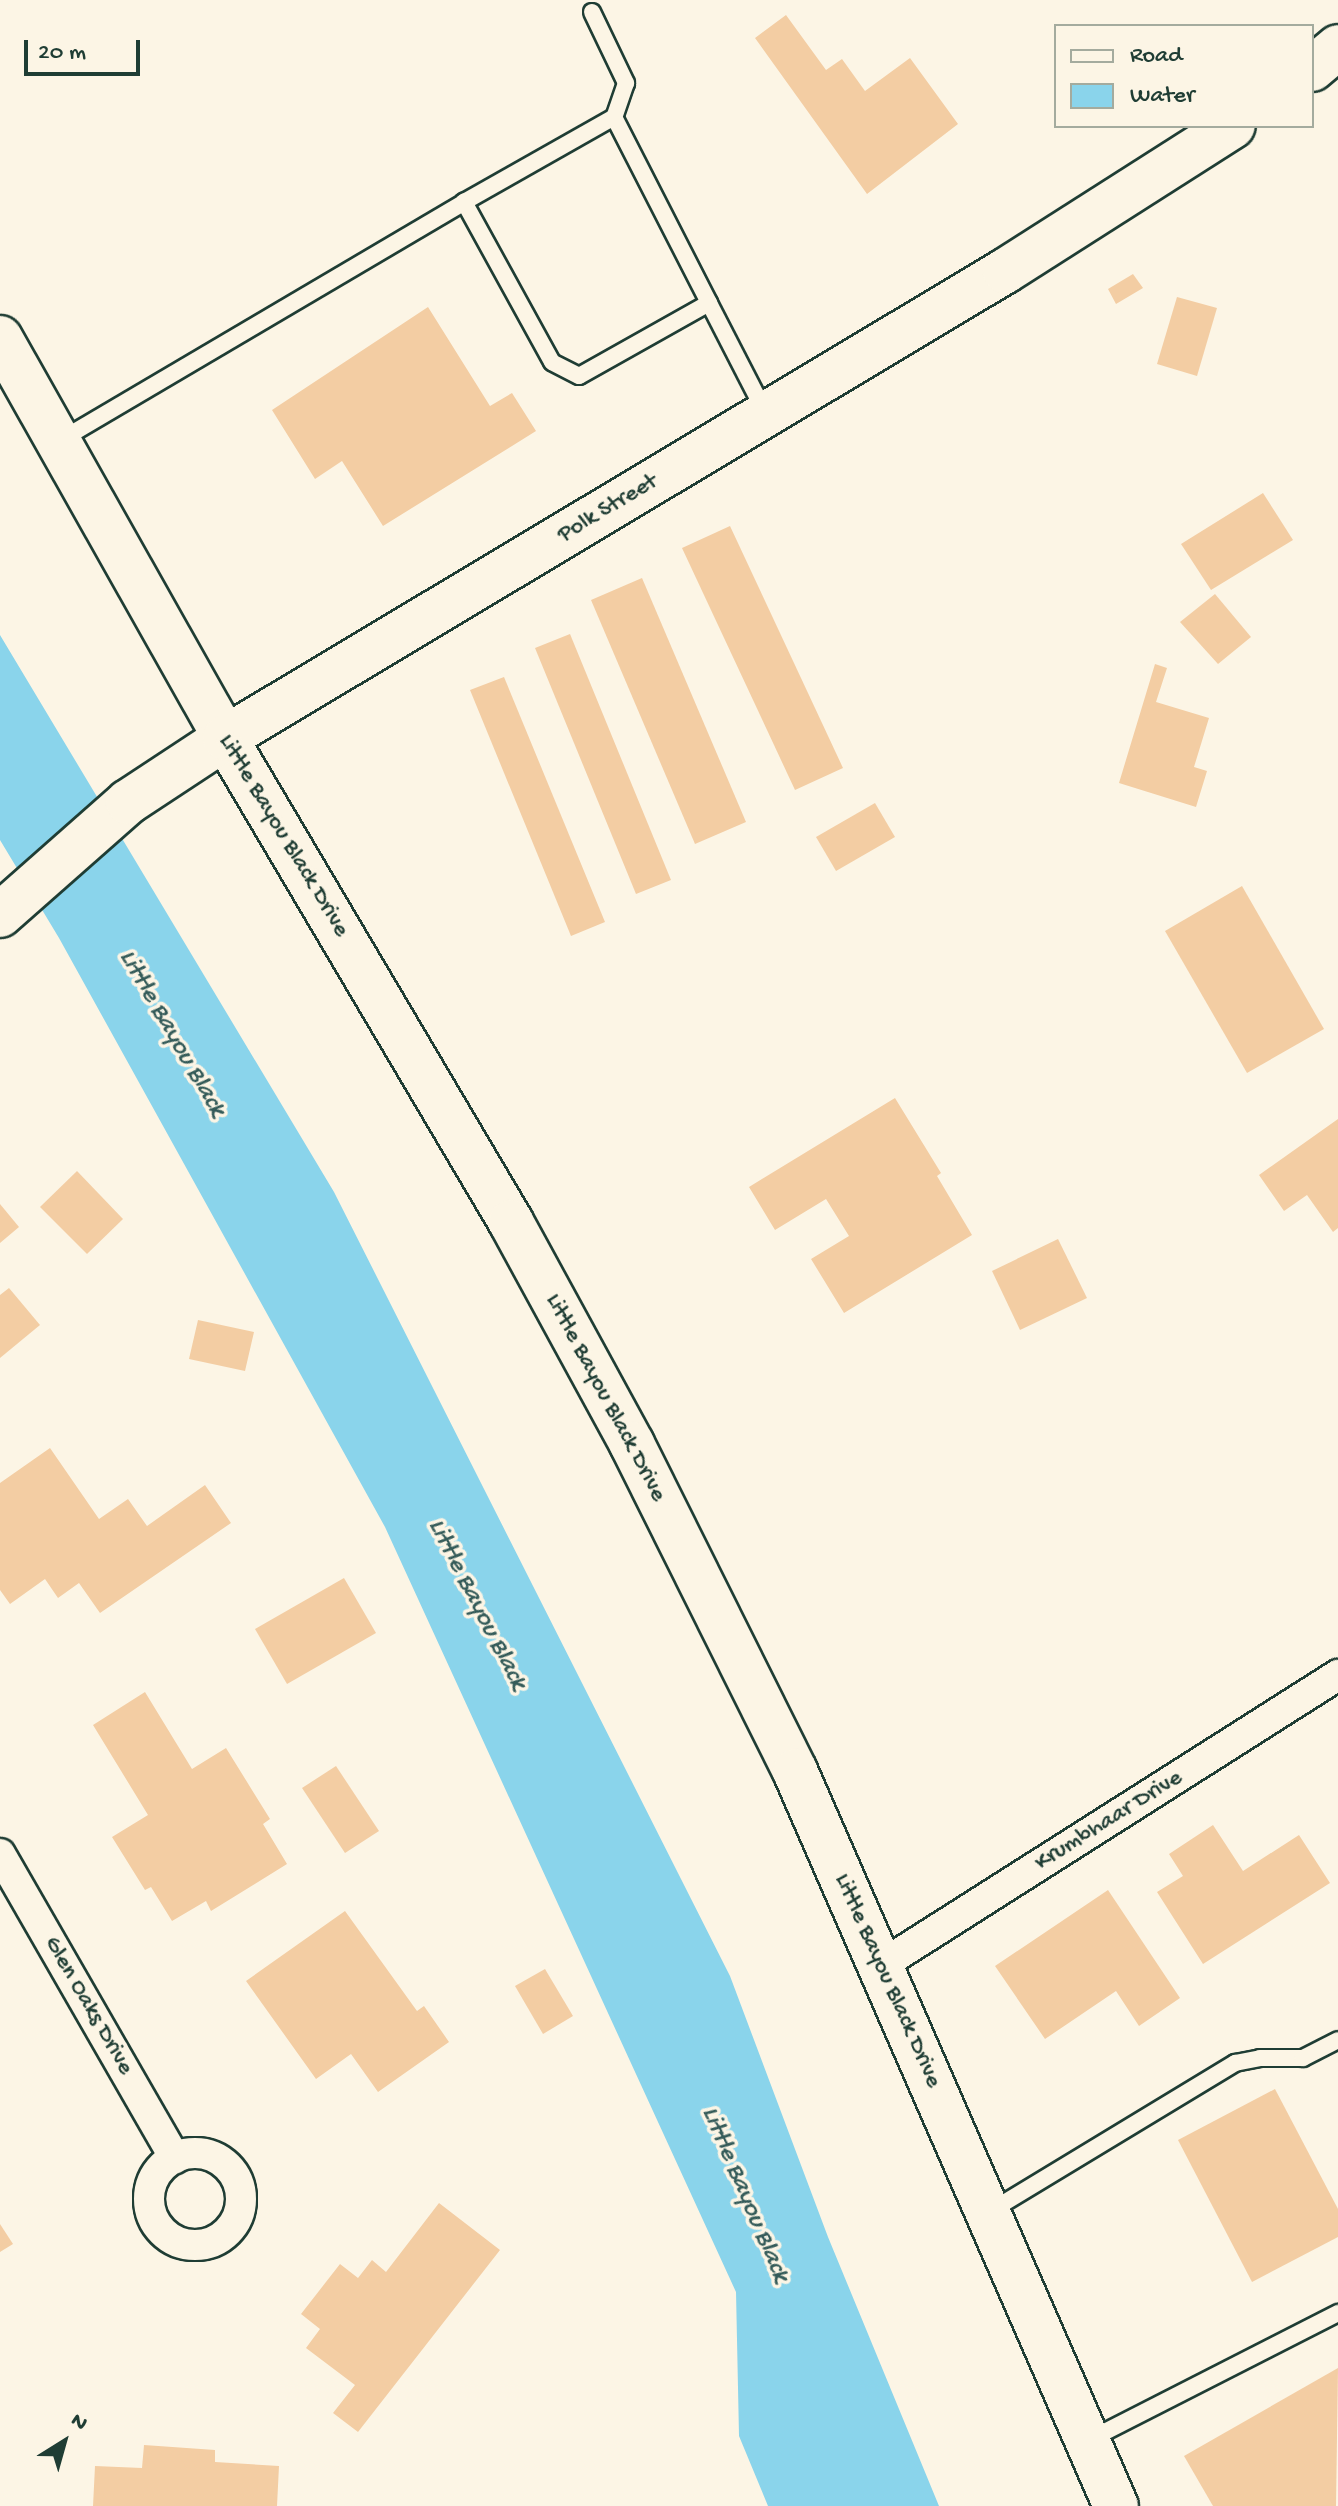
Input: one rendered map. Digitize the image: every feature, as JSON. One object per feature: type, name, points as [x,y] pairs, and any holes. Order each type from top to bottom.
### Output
[{"type":"main road","points":[[1314,67],[1338,47]]},
{"type":"main road","name":"Polk Street","points":[[13,904],[128,802],[225,738],[1005,271],[1230,128]]},
{"type":"main road","name":"Little Bayou Black Drive","points":[[0,338],[225,738],[511,1222],[632,1444],[795,1771],[1116,2506]]},
{"type":"street","name":"Krumbhaar Drive","points":[[880,1966],[1338,1675]]},
{"type":"street","name":"Glen Oaks Drive","points":[[0,1854],[175,2158]]},
{"type":"lane","points":[[57,441],[614,117],[626,83],[592,12]]},
{"type":"lane","points":[[614,117],[766,414]]},
{"type":"lane","points":[[464,202],[552,362],[579,376],[709,303]]},
{"type":"lane","points":[[988,2213],[1235,2063],[1260,2058],[1303,2058],[1338,2040]]},
{"type":"lane","points":[[1088,2441],[1338,2313]]},
{"type":"water","name":"Little Bayou Black","points":[[0,635],[334,1192],[730,1976],[828,2237],[939,2506],[768,2506],[739,2436],[736,2292],[385,1527],[59,938],[0,840]]},
{"type":"building","points":[[786,15],[826,70],[842,59],[865,91],[910,58],[958,124],[867,194],[755,38]]},
{"type":"building","points":[[1133,274],[1143,288],[1116,304],[1108,289]]},
{"type":"building","points":[[1177,297],[1217,308],[1197,376],[1157,364]]},
{"type":"building","points":[[428,307],[490,406],[512,393],[536,431],[383,526],[342,461],[315,479],[272,410]]},
{"type":"building","points":[[1263,493],[1293,540],[1211,590],[1181,544]]},
{"type":"building","points":[[730,526],[843,768],[795,790],[682,548]]},
{"type":"building","points":[[642,578],[746,822],[695,844],[591,600]]},
{"type":"building","points":[[1215,594],[1251,637],[1218,664],[1180,622]]},
{"type":"building","points":[[570,634],[671,880],[636,894],[535,648]]},
{"type":"building","points":[[1155,664],[1167,668],[1156,702],[1209,718],[1194,767],[1207,771],[1196,807],[1119,783]]},
{"type":"building","points":[[504,677],[605,922],[571,936],[470,690]]},
{"type":"building","points":[[875,803],[895,837],[836,871],[816,837]]},
{"type":"building","points":[[1242,886],[1324,1029],[1247,1073],[1165,931]]},
{"type":"building","points":[[895,1098],[941,1173],[937,1176],[972,1235],[844,1313],[811,1259],[849,1236],[826,1199],[775,1230],[749,1187]]},
{"type":"building","points":[[1338,1119],[1338,1228],[1333,1232],[1307,1195],[1284,1211],[1259,1175]]},
{"type":"building","points":[[77,1171],[123,1219],[87,1254],[40,1207]]},
{"type":"building","points":[[0,1204],[19,1227],[0,1243]]},
{"type":"building","points":[[1058,1239],[1087,1298],[1020,1330],[992,1271]]},
{"type":"building","points":[[9,1288],[40,1325],[0,1358],[0,1295]]},
{"type":"building","points":[[198,1320],[254,1332],[245,1371],[189,1359]]},
{"type":"building","points":[[50,1448],[99,1519],[128,1499],[147,1526],[205,1485],[231,1523],[100,1613],[79,1583],[58,1598],[45,1579],[10,1604],[0,1590],[0,1483]]},
{"type":"building","points":[[344,1578],[376,1633],[287,1684],[255,1629]]},
{"type":"building","points":[[145,1692],[192,1769],[226,1748],[270,1819],[263,1824],[287,1864],[211,1911],[206,1901],[172,1921],[151,1887],[145,1890],[112,1837],[148,1815],[93,1725]]},
{"type":"building","points":[[336,1766],[379,1831],[345,1853],[302,1788]]},
{"type":"building","points":[[1213,1825],[1243,1871],[1299,1835],[1330,1883],[1203,1964],[1157,1892],[1183,1876],[1169,1854]]},
{"type":"building","points":[[1108,1890],[1180,1998],[1139,2026],[1116,1991],[1045,2039],[995,1966]]},
{"type":"building","points":[[345,1911],[417,2011],[424,2006],[449,2042],[378,2092],[351,2054],[316,2079],[246,1981]]},
{"type":"building","points":[[545,1969],[573,2016],[543,2034],[515,1986]]},
{"type":"building","points":[[1275,2089],[1338,2209],[1338,2237],[1252,2282],[1178,2140]]},
{"type":"building","points":[[439,2203],[500,2250],[358,2432],[333,2413],[355,2385],[306,2348],[320,2329],[301,2314],[340,2264],[358,2278],[372,2260],[386,2272]]},
{"type":"building","points":[[0,2224],[13,2244],[0,2252]]},
{"type":"building","points":[[1338,2368],[1336,2506],[1213,2506],[1184,2456]]},
{"type":"building","points":[[144,2445],[215,2450],[215,2462],[279,2466],[277,2506],[93,2506],[95,2466],[142,2468]]}]
